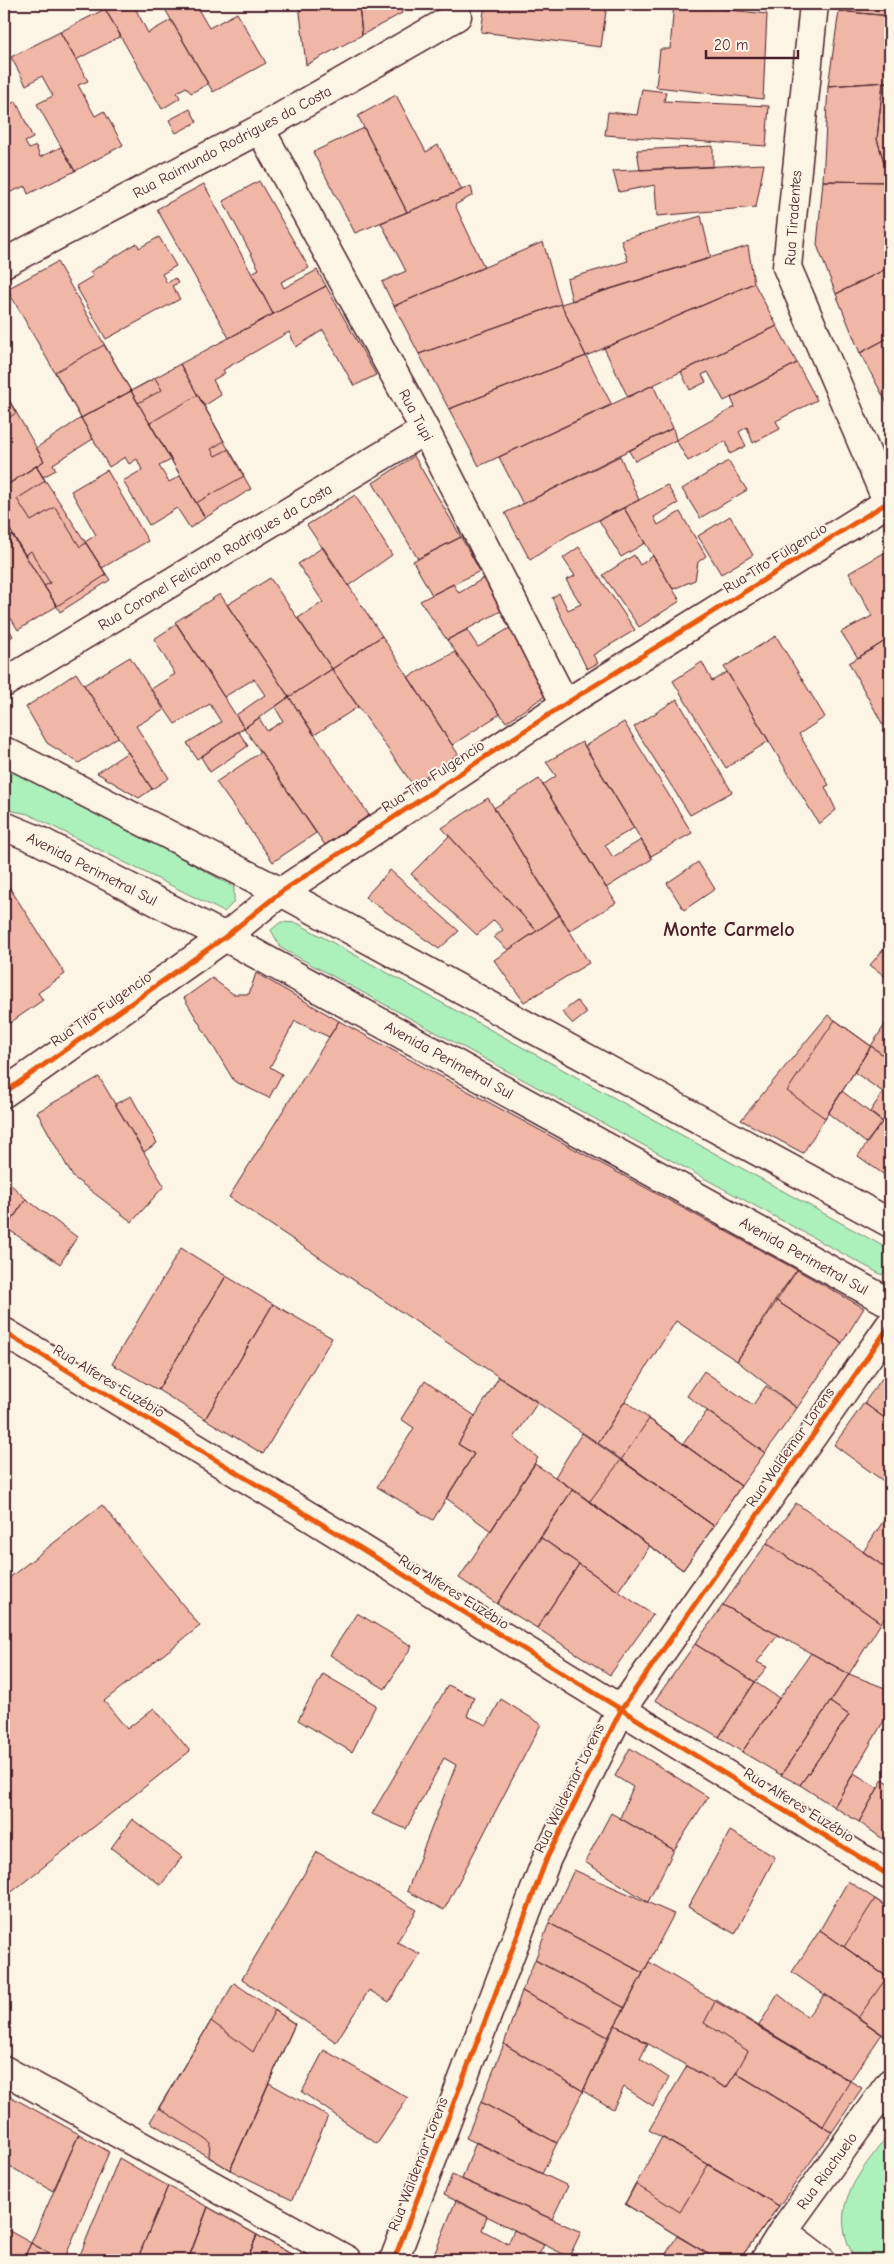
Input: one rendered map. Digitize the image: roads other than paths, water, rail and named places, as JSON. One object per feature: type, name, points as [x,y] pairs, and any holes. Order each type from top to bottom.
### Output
[{"type":"street","name":"Rua Tiradentes","points":[[814,4],[786,267],[889,504]]},
{"type":"street","name":"Rua Raimundo Rodrigues da Costa","points":[[4,263],[260,129],[457,16]]},
{"type":"street","name":"Rua Tupi","points":[[260,129],[425,430],[566,704]]},
{"type":"street","name":"Rua Coronel Feliciano Rodrigues da Costa","points":[[4,684],[425,430]]},
{"type":"street","name":"Rua Tito Fulgencio","points":[[4,1093],[225,937],[281,892],[566,704],[889,504]]},
{"type":"street","points":[[4,751],[281,892],[890,1223]]},
{"type":"street","name":"Avenida Perimetral Sul","points":[[4,826],[38,840],[225,937],[890,1303]]},
{"type":"street","name":"Rua Waldemar Lorens","points":[[394,2260],[547,1858],[621,1710],[890,1325]]},
{"type":"street","name":"Rua Alferes Euzébio","points":[[4,1332],[312,1518],[890,1876]]},
{"type":"street","points":[[4,2070],[347,2260]]},
{"type":"street","name":"Rua Riachuelo","points":[[765,2260],[890,2083]]},
{"type":"street","points":[[783,2232],[821,2260]]},
{"type":"district","name":"Monte Carmelo","points":[[729,929]]}]
